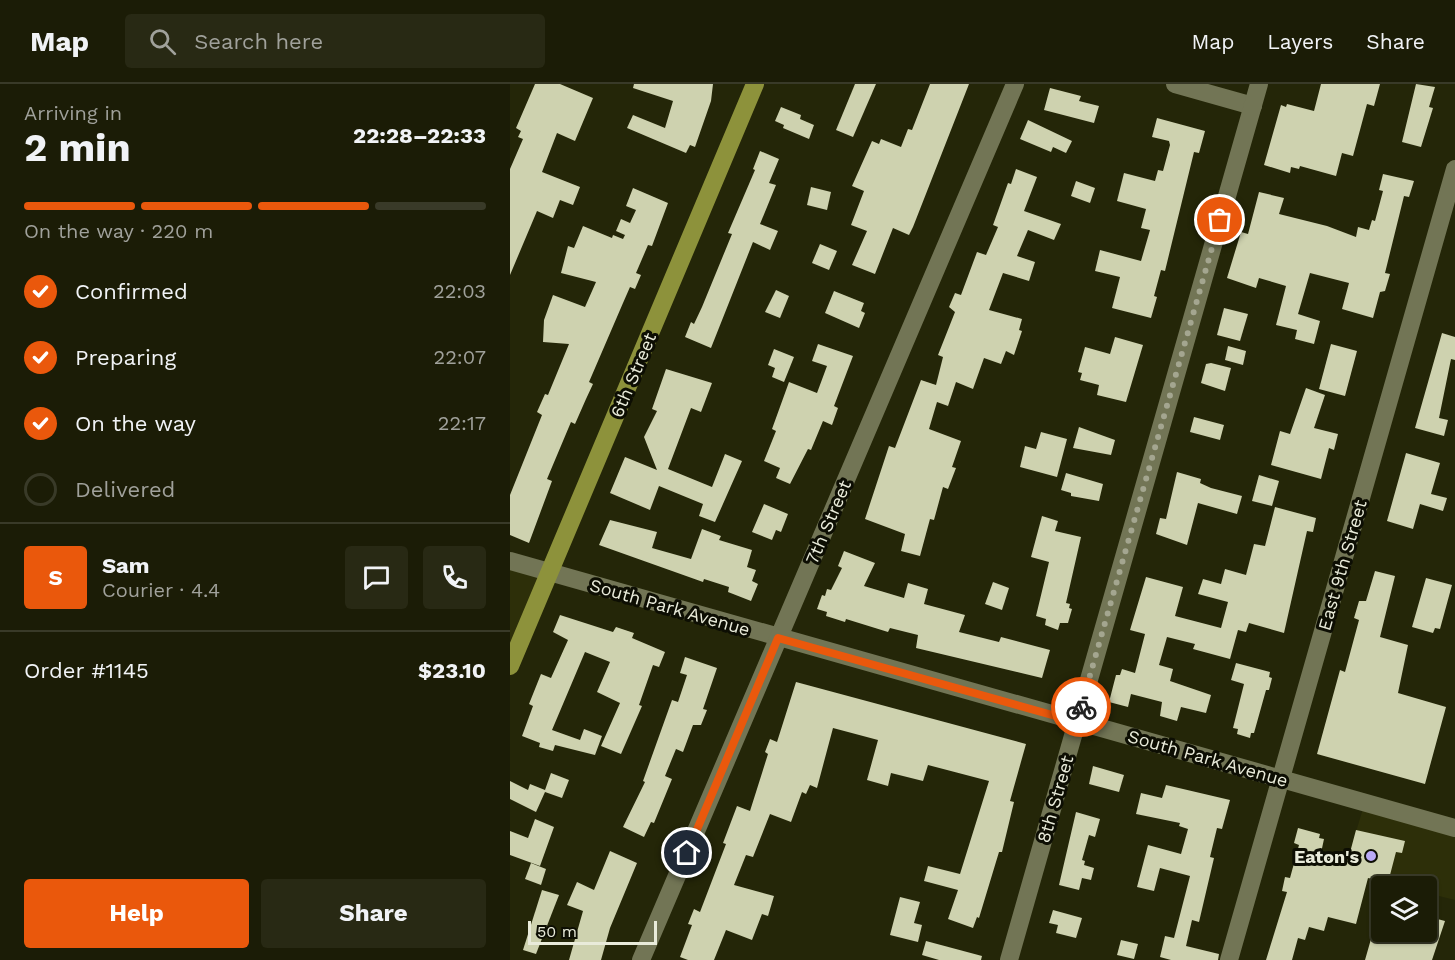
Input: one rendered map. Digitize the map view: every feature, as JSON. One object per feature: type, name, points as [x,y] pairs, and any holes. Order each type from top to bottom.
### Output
[{"type":"main road","name":"6th Street","points":[[510,666],[755,84]]},
{"type":"street","name":"7th Street","points":[[641,960],[1015,84]]},
{"type":"street","points":[[1175,84],[1253,106]]},
{"type":"street","name":"8th Street","points":[[1009,960],[1259,84]]},
{"type":"street","name":"East 9th Street","points":[[1229,960],[1455,169]]},
{"type":"street","name":"South Park Avenue","points":[[510,561],[1455,828]]},
{"type":"shaded area","points":[[510,561],[550,572],[510,666]]},
{"type":"shaded area","points":[[1365,802],[1455,828],[1455,900],[1437,896],[1437,876],[1371,876],[1371,878],[1344,871]]},
{"type":"building","points":[[535,84],[560,84],[593,98],[575,141],[557,133],[542,172],[580,187],[573,205],[560,200],[553,218],[537,211],[510,275],[510,169],[523,139],[518,137],[521,131],[516,128]]},
{"type":"building","points":[[634,84],[713,84],[711,101],[695,147],[690,145],[686,153],[627,128],[633,115],[665,128],[673,101],[633,88]]},
{"type":"building","points":[[855,84],[876,84],[853,137],[836,130]]},
{"type":"building","points":[[930,84],[969,84],[913,227],[909,235],[893,228],[875,274],[852,265],[867,231],[851,225],[864,191],[852,186],[872,141],[879,144],[881,139],[901,147],[908,129],[912,130]]},
{"type":"building","points":[[1321,84],[1380,84],[1374,106],[1367,104],[1353,156],[1342,153],[1336,176],[1300,166],[1299,169],[1291,167],[1290,173],[1264,165],[1281,105],[1286,107],[1287,104],[1314,111]]},
{"type":"building","points":[[1416,84],[1435,87],[1429,107],[1433,108],[1421,147],[1402,142]]},
{"type":"building","points":[[1050,88],[1081,96],[1079,101],[1099,106],[1094,123],[1044,110]]},
{"type":"building","points":[[781,107],[801,115],[800,119],[814,125],[809,139],[783,128],[784,125],[775,121]]},
{"type":"building","points":[[1157,118],[1205,131],[1199,153],[1194,152],[1165,271],[1161,270],[1154,296],[1157,297],[1151,318],[1112,308],[1120,277],[1095,271],[1100,250],[1141,261],[1150,230],[1141,228],[1146,209],[1117,201],[1124,173],[1155,181],[1158,170],[1163,171],[1170,145],[1169,141],[1152,137]]},
{"type":"building","points":[[1028,120],[1072,141],[1066,153],[1053,147],[1051,152],[1020,139]]},
{"type":"building","points":[[760,151],[779,159],[769,183],[776,185],[760,224],[778,231],[770,250],[753,242],[711,348],[685,337],[691,322],[694,324],[702,307],[732,234],[728,233],[755,170],[753,169]]},
{"type":"building","points":[[1016,169],[1037,177],[1024,211],[1061,224],[1054,240],[1028,230],[1017,256],[1035,262],[1029,281],[1003,273],[989,310],[1022,319],[1019,330],[1022,331],[1014,355],[1006,351],[1001,364],[984,358],[973,389],[956,382],[948,406],[937,402],[929,429],[961,441],[952,467],[956,468],[948,489],[943,487],[934,520],[930,519],[920,556],[901,551],[905,534],[865,519],[889,446],[895,448],[921,380],[936,385],[943,357],[938,355],[955,312],[949,307],[955,293],[961,295],[977,252],[986,255],[998,227],[993,225],[1008,183],[1011,184]]},
{"type":"building","points":[[1383,174],[1414,181],[1409,197],[1404,196],[1385,273],[1390,274],[1385,291],[1380,292],[1373,318],[1342,309],[1349,283],[1310,273],[1298,314],[1320,321],[1314,344],[1295,339],[1297,330],[1276,325],[1286,286],[1259,278],[1256,288],[1227,278],[1241,232],[1248,234],[1259,192],[1284,198],[1279,214],[1327,226],[1356,237],[1358,227],[1369,230],[1372,220],[1375,221],[1383,191],[1379,190]]},
{"type":"building","points":[[1076,181],[1095,188],[1090,203],[1071,196]]},
{"type":"building","points":[[811,187],[831,192],[827,210],[807,205]]},
{"type":"building","points":[[633,188],[668,203],[652,246],[648,245],[636,273],[641,275],[635,289],[630,287],[589,382],[593,384],[575,424],[571,422],[547,479],[552,481],[529,543],[510,535],[510,495],[542,415],[537,412],[545,394],[548,395],[569,344],[543,342],[544,320],[553,295],[585,307],[596,282],[561,273],[568,246],[574,248],[583,226],[612,238],[613,235],[623,239],[625,235],[616,231],[621,219],[630,223],[636,210],[626,206]]},
{"type":"building","points":[[820,244],[837,251],[829,270],[812,263]]},
{"type":"building","points":[[776,290],[789,296],[780,318],[765,312]]},
{"type":"building","points":[[834,291],[864,303],[861,311],[865,313],[859,328],[825,313]]},
{"type":"building","points":[[1224,308],[1248,314],[1240,341],[1217,335]]},
{"type":"building","points":[[1442,333],[1455,337],[1455,360],[1451,359],[1439,418],[1448,420],[1444,436],[1415,428]]},
{"type":"building","points":[[1115,337],[1143,345],[1126,402],[1097,395],[1099,385],[1080,380],[1082,373],[1078,372],[1085,347],[1110,354]]},
{"type":"building","points":[[818,344],[853,356],[834,406],[838,408],[832,425],[823,421],[811,450],[808,449],[790,484],[776,478],[780,468],[764,461],[776,431],[772,429],[789,382],[817,393],[827,366],[812,361]]},
{"type":"building","points":[[1331,344],[1357,351],[1345,396],[1319,389]]},
{"type":"building","points":[[1228,346],[1246,351],[1243,365],[1225,360]]},
{"type":"building","points":[[774,349],[794,357],[784,382],[772,377],[775,368],[768,365]]},
{"type":"building","points":[[1206,364],[1231,368],[1225,391],[1201,383]]},
{"type":"building","points":[[666,369],[712,383],[701,412],[691,408],[668,469],[712,487],[725,454],[742,461],[715,522],[699,516],[703,504],[659,486],[650,510],[610,493],[625,457],[657,470],[644,437],[657,411],[652,409]]},
{"type":"building","points":[[1306,388],[1325,395],[1314,428],[1338,434],[1334,450],[1329,448],[1321,479],[1271,465],[1280,431],[1290,434]]},
{"type":"building","points":[[1194,417],[1224,425],[1220,440],[1190,432]]},
{"type":"building","points":[[1079,427],[1115,440],[1111,455],[1073,448]]},
{"type":"building","points":[[1041,432],[1067,439],[1057,477],[1020,467],[1025,446],[1036,449]]},
{"type":"building","points":[[1406,453],[1440,463],[1431,494],[1447,498],[1443,511],[1420,504],[1413,529],[1387,521]]},
{"type":"building","points":[[1177,472],[1201,479],[1200,483],[1211,488],[1242,496],[1237,514],[1198,503],[1187,545],[1156,534],[1160,518],[1166,519]]},
{"type":"building","points":[[1066,473],[1103,484],[1099,501],[1071,496],[1071,493],[1061,490]]},
{"type":"building","points":[[1259,475],[1279,481],[1272,506],[1252,501]]},
{"type":"building","points":[[764,504],[788,514],[781,532],[776,530],[772,540],[752,532]]},
{"type":"building","points":[[1275,507],[1316,518],[1313,532],[1307,531],[1284,633],[1249,623],[1246,632],[1238,630],[1230,659],[1193,649],[1195,644],[1167,637],[1159,665],[1173,669],[1170,681],[1211,695],[1206,713],[1181,707],[1177,721],[1160,716],[1162,702],[1131,694],[1128,707],[1109,702],[1116,675],[1120,675],[1122,669],[1135,673],[1145,634],[1130,630],[1146,577],[1183,587],[1175,616],[1221,628],[1228,602],[1198,594],[1203,579],[1221,584],[1225,569],[1246,575],[1254,544],[1265,546]]},
{"type":"building","points":[[1042,516],[1058,521],[1055,531],[1081,537],[1066,603],[1070,604],[1069,608],[1072,609],[1068,623],[1060,623],[1058,630],[1045,625],[1046,619],[1036,616],[1049,562],[1031,557]]},
{"type":"building","points":[[610,520],[657,532],[652,548],[691,559],[702,529],[721,536],[719,540],[752,550],[747,567],[756,570],[752,581],[758,584],[751,601],[728,592],[729,587],[704,579],[703,582],[599,545]]},
{"type":"building","points":[[844,551],[875,563],[864,586],[904,598],[908,583],[928,589],[924,604],[965,615],[959,632],[999,642],[1001,637],[1050,650],[1042,678],[916,648],[918,635],[890,628],[888,632],[846,619],[845,622],[826,616],[827,612],[817,609],[822,595],[825,596],[827,589],[831,590],[842,568],[838,566]]},
{"type":"building","points":[[1375,571],[1395,576],[1380,637],[1408,645],[1398,693],[1446,707],[1425,784],[1317,754],[1340,670],[1345,672],[1359,620],[1354,618],[1359,601],[1366,601]]},
{"type":"building","points":[[1426,578],[1452,585],[1440,629],[1435,628],[1433,633],[1412,627]]},
{"type":"building","points":[[993,582],[1009,588],[1002,610],[985,604]]},
{"type":"building","points":[[560,615],[613,632],[616,627],[634,633],[632,638],[665,652],[659,667],[653,665],[639,705],[642,706],[621,754],[601,746],[620,703],[597,692],[610,662],[585,652],[552,730],[580,740],[584,729],[602,736],[595,755],[555,745],[553,751],[539,747],[540,743],[522,736],[533,706],[529,704],[541,674],[551,678],[568,640],[553,632]]},
{"type":"building","points":[[685,657],[717,668],[703,709],[707,710],[701,725],[693,725],[683,752],[676,749],[665,776],[672,779],[654,823],[651,822],[644,837],[623,827],[645,782],[643,781],[672,700],[678,702],[687,675],[680,673]]},
{"type":"building","points":[[1236,663],[1270,672],[1269,677],[1272,678],[1269,690],[1266,690],[1254,733],[1251,733],[1250,738],[1237,734],[1238,729],[1233,728],[1244,684],[1231,680]]},
{"type":"building","points":[[796,682],[1026,744],[1010,801],[1014,802],[1002,852],[999,852],[979,918],[977,917],[973,928],[948,919],[958,890],[924,881],[928,866],[960,874],[989,781],[928,765],[923,781],[891,773],[888,786],[867,780],[878,740],[833,728],[817,788],[810,785],[806,794],[802,792],[791,822],[770,814],[753,857],[746,855],[734,885],[774,896],[768,916],[762,914],[752,940],[726,930],[714,960],[688,960],[680,957],[692,925],[688,924],[694,909],[700,912],[726,844],[723,843],[737,806],[750,811],[768,754],[765,752],[770,739],[777,742]]},
{"type":"building","points":[[1093,766],[1124,775],[1119,792],[1089,784]]},
{"type":"building","points":[[551,773],[569,780],[562,798],[545,792],[536,812],[510,799],[510,781],[528,790],[530,784],[545,790]]},
{"type":"building","points":[[1166,785],[1230,800],[1222,829],[1217,828],[1210,857],[1214,858],[1199,922],[1192,920],[1186,946],[1219,954],[1218,960],[1171,960],[1160,957],[1165,936],[1174,938],[1190,876],[1160,868],[1154,891],[1137,887],[1148,845],[1181,854],[1188,829],[1179,826],[1180,823],[1136,814],[1141,793],[1162,798]]},
{"type":"building","points":[[1076,812],[1100,819],[1095,837],[1089,835],[1082,860],[1085,861],[1084,865],[1094,868],[1091,880],[1082,878],[1079,890],[1059,885]]},
{"type":"building","points":[[535,819],[554,827],[540,866],[510,855],[510,831],[528,838]]},
{"type":"building","points":[[1298,828],[1320,834],[1319,838],[1324,839],[1321,853],[1348,860],[1356,830],[1405,841],[1402,853],[1396,852],[1390,875],[1368,878],[1356,924],[1328,917],[1324,931],[1309,927],[1305,940],[1298,938],[1292,960],[1266,960],[1287,892],[1282,891],[1285,877],[1290,878],[1299,845],[1294,843]]},
{"type":"building","points":[[610,851],[637,863],[610,928],[601,960],[569,960],[583,911],[567,905],[577,882],[594,890]]},
{"type":"building","points":[[531,863],[546,869],[541,885],[525,879]]},
{"type":"building","points":[[542,890],[559,895],[536,954],[523,950]]},
{"type":"building","points":[[900,897],[920,902],[914,923],[922,925],[918,942],[890,935]]},
{"type":"building","points":[[1053,910],[1082,918],[1076,938],[1056,933],[1058,925],[1049,923]]},
{"type":"building","points":[[1437,919],[1445,921],[1432,960],[1365,960],[1371,939],[1371,942],[1437,942]]},
{"type":"building","points":[[1121,940],[1138,944],[1134,959],[1117,955]]},
{"type":"building","points":[[926,941],[982,956],[981,960],[939,960],[922,955]]},
{"type":"way so far","points":[[1081,707],[1220,220]]},
{"type":"place","name":"Eaton's","points":[[1371,856]]},
{"type":"route","points":[[687,853],[778,638],[1077,722],[1081,707]]}]
